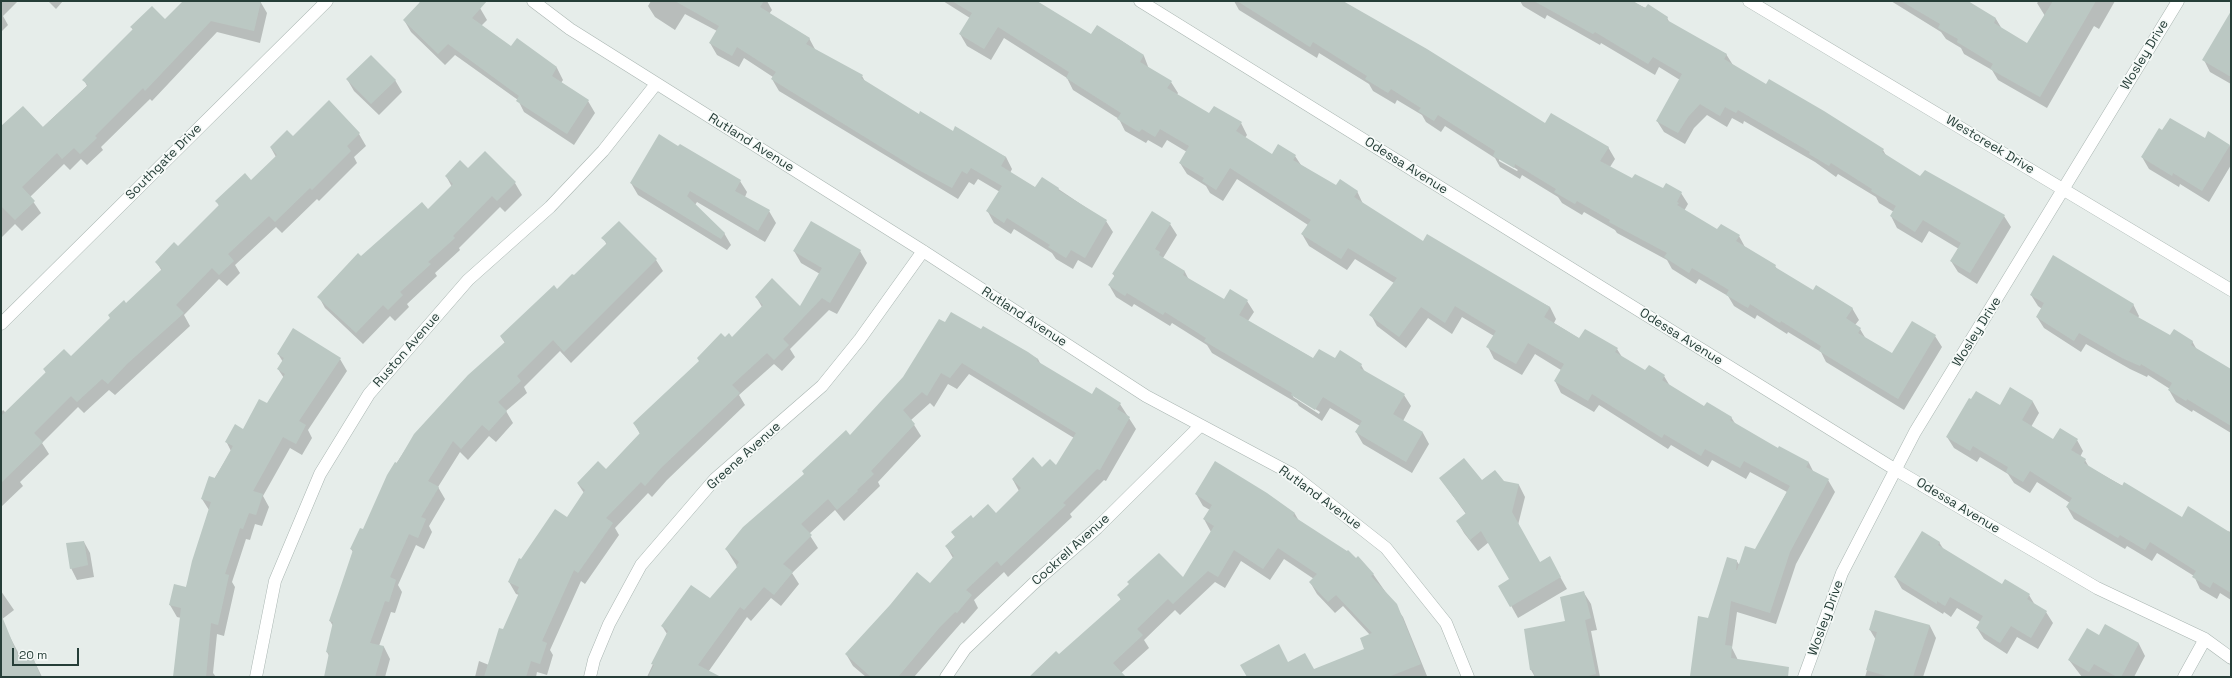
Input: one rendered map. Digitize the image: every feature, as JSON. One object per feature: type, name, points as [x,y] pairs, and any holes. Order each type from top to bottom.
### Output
[{"type":"street","name":"Southgate Drive","points":[[1,324],[327,1]]},
{"type":"street","name":"Rutland Avenue","points":[[533,1],[570,29],[923,251],[1146,396],[1292,474],[1386,548],[1446,623],[1468,677]]},
{"type":"street","name":"Odessa Avenue","points":[[1140,1],[1896,470],[2097,588],[2205,639],[2231,658]]},
{"type":"street","name":"Westcreek Drive","points":[[1749,1],[1765,5],[2231,290]]},
{"type":"street","name":"Wosley Drive","points":[[1804,677],[1842,572],[1915,432],[2178,1]]},
{"type":"street","name":"Ruston Avenue","points":[[256,677],[275,581],[320,474],[369,394],[468,280],[550,207],[603,151],[656,84]]},
{"type":"street","name":"Greene Avenue","points":[[590,677],[594,660],[609,624],[641,565],[716,479],[822,386],[860,339],[923,251]]},
{"type":"street","name":"Cockrell Avenue","points":[[946,677],[965,649],[1033,584],[1097,528],[1200,426]]},
{"type":"street","points":[[2184,677],[2205,639]]},
{"type":"building","points":[[183,1],[261,1],[254,31],[211,21],[145,91],[143,88],[95,136],[97,138],[80,154],[74,148],[62,159],[57,153],[22,187],[35,201],[15,220],[1,206],[1,126],[23,106],[43,127],[88,85],[82,80],[133,29],[130,27],[152,6],[165,19]]},
{"type":"building","points":[[421,1],[487,1],[472,18],[511,46],[517,38],[557,67],[552,76],[589,100],[567,134],[516,101],[519,96],[448,44],[438,54],[403,20]]},
{"type":"building","points":[[675,1],[764,1],[760,7],[810,38],[806,44],[863,75],[861,78],[919,114],[920,111],[953,131],[955,126],[1006,157],[1001,166],[1035,187],[1042,177],[1059,188],[1058,190],[1107,220],[1085,258],[1071,250],[1066,258],[1048,247],[1050,245],[1007,218],[1004,223],[986,211],[1002,186],[971,168],[967,174],[962,171],[952,188],[915,168],[771,79],[776,72],[737,47],[732,56],[709,43],[719,26]]},
{"type":"building","points":[[952,1],[1037,1],[1091,34],[1097,25],[1144,55],[1140,62],[1172,81],[1167,88],[1209,113],[1214,106],[1242,122],[1236,131],[1272,154],[1278,144],[1296,155],[1293,160],[1336,185],[1340,179],[1358,191],[1354,197],[1423,241],[1427,234],[1550,307],[1544,317],[1579,338],[1585,329],[1618,348],[1615,352],[1645,370],[1649,365],[1665,375],[1662,380],[1704,406],[1707,402],[1732,417],[1730,420],[1778,448],[1779,446],[1809,462],[1806,467],[1829,479],[1790,552],[1770,613],[1731,601],[1725,645],[1732,646],[1731,658],[1789,667],[1788,677],[1690,676],[1698,616],[1708,618],[1727,557],[1737,560],[1737,570],[1745,546],[1755,549],[1790,486],[1744,461],[1740,468],[1705,449],[1701,456],[1664,434],[1662,438],[1592,394],[1588,401],[1554,381],[1564,364],[1528,343],[1516,364],[1486,347],[1496,331],[1455,306],[1445,323],[1421,307],[1399,337],[1369,315],[1397,278],[1348,248],[1341,259],[1301,234],[1311,220],[1230,168],[1216,190],[1202,181],[1204,178],[1179,163],[1189,146],[1160,129],[1155,137],[1142,129],[1139,132],[1117,119],[1121,113],[1066,78],[1069,72],[998,27],[984,49],[959,34],[972,13]]},
{"type":"building","points":[[1237,1],[1343,1],[1427,49],[1545,123],[1551,113],[1609,147],[1600,161],[1632,178],[1635,174],[1663,188],[1666,183],[1682,192],[1677,205],[1717,229],[1721,224],[1740,235],[1736,241],[1776,265],[1775,267],[1813,290],[1816,285],[1853,308],[1846,318],[1861,328],[1858,333],[1892,353],[1912,321],[1936,335],[1898,399],[1819,351],[1821,346],[1781,321],[1780,323],[1750,304],[1748,308],[1726,295],[1729,290],[1692,268],[1689,273],[1664,257],[1667,253],[1609,222],[1610,220],[1577,201],[1575,204],[1554,192],[1556,189],[1515,164],[1514,168],[1493,156],[1495,151],[1438,115],[1434,121],[1418,111],[1421,108],[1391,89],[1388,93],[1365,79],[1367,76],[1313,42],[1310,47]]},
{"type":"building","points":[[1534,1],[1633,1],[1645,8],[1648,4],[1668,17],[1667,20],[1727,54],[1724,59],[1766,84],[1769,79],[1824,111],[1884,149],[1882,152],[1920,176],[1925,170],[2005,215],[1970,273],[1950,261],[1961,243],[1923,220],[1915,232],[1890,216],[1896,206],[1871,191],[1872,189],[1831,163],[1829,166],[1809,154],[1810,152],[1738,110],[1736,113],[1725,107],[1720,116],[1700,104],[1688,117],[1678,133],[1656,121],[1682,74],[1653,57],[1648,64],[1595,32],[1593,34]]},
{"type":"building","points":[[1901,1],[1968,1],[1996,18],[1994,23],[2027,43],[2053,1],[2096,1],[2040,97],[1990,69],[1993,64],[1957,42],[1958,39],[1938,28],[1940,24]]},
{"type":"building","points":[[2231,11],[2231,77],[2202,60]]},
{"type":"building","points":[[371,55],[396,80],[371,104],[346,79]]},
{"type":"building","points":[[329,100],[360,133],[347,146],[351,151],[312,190],[310,188],[275,222],[269,216],[228,254],[234,261],[219,275],[212,268],[176,305],[184,313],[127,364],[108,384],[102,379],[77,402],[71,396],[34,433],[43,442],[1,483],[1,416],[46,372],[43,369],[64,349],[71,356],[110,318],[108,315],[124,300],[126,303],[162,269],[155,262],[174,242],[178,246],[219,205],[215,201],[245,173],[251,180],[277,155],[270,147],[287,130],[293,136]]},
{"type":"building","points":[[2170,118],[2205,138],[2208,131],[2230,145],[2202,191],[2173,173],[2172,176],[2141,157],[2159,128],[2162,130]]},
{"type":"building","points":[[659,134],[678,146],[680,144],[741,180],[735,191],[770,210],[758,231],[690,191],[687,196],[725,233],[721,239],[630,183]]},
{"type":"building","points":[[485,151],[516,182],[497,201],[492,196],[453,236],[455,238],[428,262],[431,264],[400,292],[403,295],[388,310],[383,305],[356,333],[317,297],[358,253],[361,256],[422,202],[428,209],[453,184],[445,176],[460,160],[468,168]]},
{"type":"building","points":[[1152,211],[1171,223],[1155,249],[1160,252],[1159,255],[1185,271],[1183,275],[1224,299],[1230,289],[1248,300],[1239,315],[1313,358],[1319,349],[1335,358],[1340,350],[1362,364],[1360,368],[1405,394],[1393,414],[1423,432],[1406,462],[1355,432],[1362,421],[1323,397],[1315,410],[1291,395],[1292,393],[1204,341],[1206,338],[1165,312],[1163,315],[1127,293],[1125,296],[1108,285],[1115,275],[1112,274]]},
{"type":"building","points":[[619,221],[657,259],[564,352],[553,340],[517,376],[521,381],[498,402],[507,411],[489,431],[482,425],[461,449],[453,441],[428,481],[439,487],[421,517],[426,519],[418,538],[409,534],[390,577],[396,580],[389,602],[385,601],[370,643],[384,646],[375,677],[324,677],[329,653],[326,652],[333,622],[329,621],[353,550],[350,549],[360,528],[363,529],[387,475],[395,462],[397,463],[414,434],[468,375],[505,342],[500,336],[554,285],[557,289],[572,274],[574,275],[607,243],[601,238]]},
{"type":"building","points":[[811,221],[861,250],[830,303],[822,298],[783,339],[789,345],[774,360],[767,353],[732,385],[740,393],[661,468],[645,486],[641,482],[606,518],[613,523],[578,573],[574,570],[542,641],[547,643],[540,664],[531,661],[526,677],[484,677],[499,628],[503,629],[519,593],[517,592],[519,587],[508,582],[519,558],[521,559],[555,509],[567,517],[585,490],[577,483],[598,461],[606,469],[640,433],[633,423],[699,361],[697,358],[721,333],[725,337],[729,333],[732,337],[763,305],[755,297],[772,278],[800,306],[822,268],[793,251]]},
{"type":"building","points":[[2053,255],[2134,304],[2129,312],[2170,335],[2174,329],[2193,341],[2191,345],[2231,369],[2231,426],[2187,399],[2186,401],[2168,390],[2172,383],[2141,364],[2140,366],[2122,358],[2079,333],[2074,341],[2036,317],[2044,303],[2030,295]]},
{"type":"building","points":[[951,312],[981,329],[983,326],[1028,352],[1038,359],[1037,361],[1092,394],[1096,387],[1121,403],[1117,409],[1130,417],[1100,470],[1097,469],[1063,503],[1066,505],[1001,566],[997,561],[966,590],[972,595],[957,613],[955,612],[940,627],[898,677],[871,677],[845,654],[890,605],[917,572],[930,583],[954,556],[945,546],[955,537],[951,532],[971,515],[973,518],[988,504],[996,513],[1021,488],[1012,479],[1033,457],[1042,467],[1050,459],[1056,465],[1076,433],[962,363],[950,378],[941,373],[927,396],[922,392],[903,410],[915,424],[871,471],[874,474],[857,490],[858,491],[837,510],[828,499],[801,524],[812,535],[783,564],[793,572],[774,595],[764,587],[744,610],[740,607],[698,665],[721,677],[648,677],[654,665],[651,664],[668,631],[661,626],[691,585],[710,598],[737,567],[736,566],[739,562],[725,549],[743,527],[804,474],[802,471],[846,430],[850,435],[903,377],[939,319],[945,322]]},
{"type":"building","points":[[293,328],[341,358],[299,421],[306,425],[296,444],[283,437],[253,491],[263,494],[256,515],[249,513],[243,529],[240,528],[225,574],[229,575],[218,625],[211,623],[206,677],[173,677],[181,608],[169,605],[174,584],[186,587],[192,561],[211,502],[201,499],[209,476],[215,478],[233,446],[225,442],[235,424],[243,429],[259,399],[267,403],[285,374],[277,369],[284,358],[277,354]]},
{"type":"building","points":[[2010,387],[2033,401],[2022,420],[2053,439],[2060,428],[2078,439],[2071,450],[2086,459],[2084,463],[2122,486],[2124,482],[2182,517],[2188,506],[2231,533],[2231,593],[2213,582],[2210,588],[2192,577],[2196,571],[2150,542],[2145,550],[2120,535],[2118,538],[2066,507],[2072,498],[2030,471],[2023,482],[2006,472],[2008,467],[1973,446],[1970,451],[1946,437],[1969,398],[1971,399],[1976,391],[2000,405]]},
{"type":"building","points":[[1464,458],[1482,480],[1495,470],[1504,481],[1519,484],[1512,512],[1540,562],[1550,556],[1561,577],[1510,607],[1498,586],[1509,579],[1481,531],[1470,540],[1456,521],[1466,513],[1439,478]]},
{"type":"building","points":[[1215,461],[1267,493],[1295,513],[1293,516],[1347,551],[1348,550],[1356,558],[1358,556],[1374,574],[1371,576],[1397,604],[1421,664],[1388,677],[1247,677],[1240,665],[1279,644],[1288,662],[1305,653],[1314,669],[1364,649],[1360,638],[1372,633],[1336,595],[1328,602],[1309,582],[1317,574],[1278,548],[1263,569],[1234,550],[1218,577],[1208,571],[1173,604],[1168,599],[1137,629],[1143,635],[1113,663],[1126,677],[1029,677],[1056,651],[1059,654],[1121,599],[1117,595],[1129,584],[1127,582],[1159,553],[1183,577],[1214,526],[1203,519],[1212,505],[1195,494]]},
{"type":"building","points":[[1922,531],[1940,542],[1938,545],[2002,584],[2005,579],[2030,594],[2027,599],[2047,611],[2031,638],[2011,626],[2000,643],[1976,628],[1983,616],[1950,597],[1945,606],[1937,601],[1937,604],[1894,577]]},
{"type":"building","points":[[84,541],[88,565],[70,569],[66,543]]},
{"type":"building","points":[[1584,591],[1591,618],[1585,620],[1596,674],[1584,677],[1535,677],[1533,670],[1530,670],[1524,629],[1565,621],[1560,597]]},
{"type":"building","points":[[1875,610],[1930,625],[1913,677],[1890,677],[1866,670],[1877,632],[1869,630]]},
{"type":"building","points":[[1,614],[19,658],[31,653],[41,677],[1,677]]},
{"type":"building","points":[[2105,624],[2139,643],[2121,677],[2117,677],[2094,664],[2089,672],[2068,660],[2087,628],[2099,635]]}]
